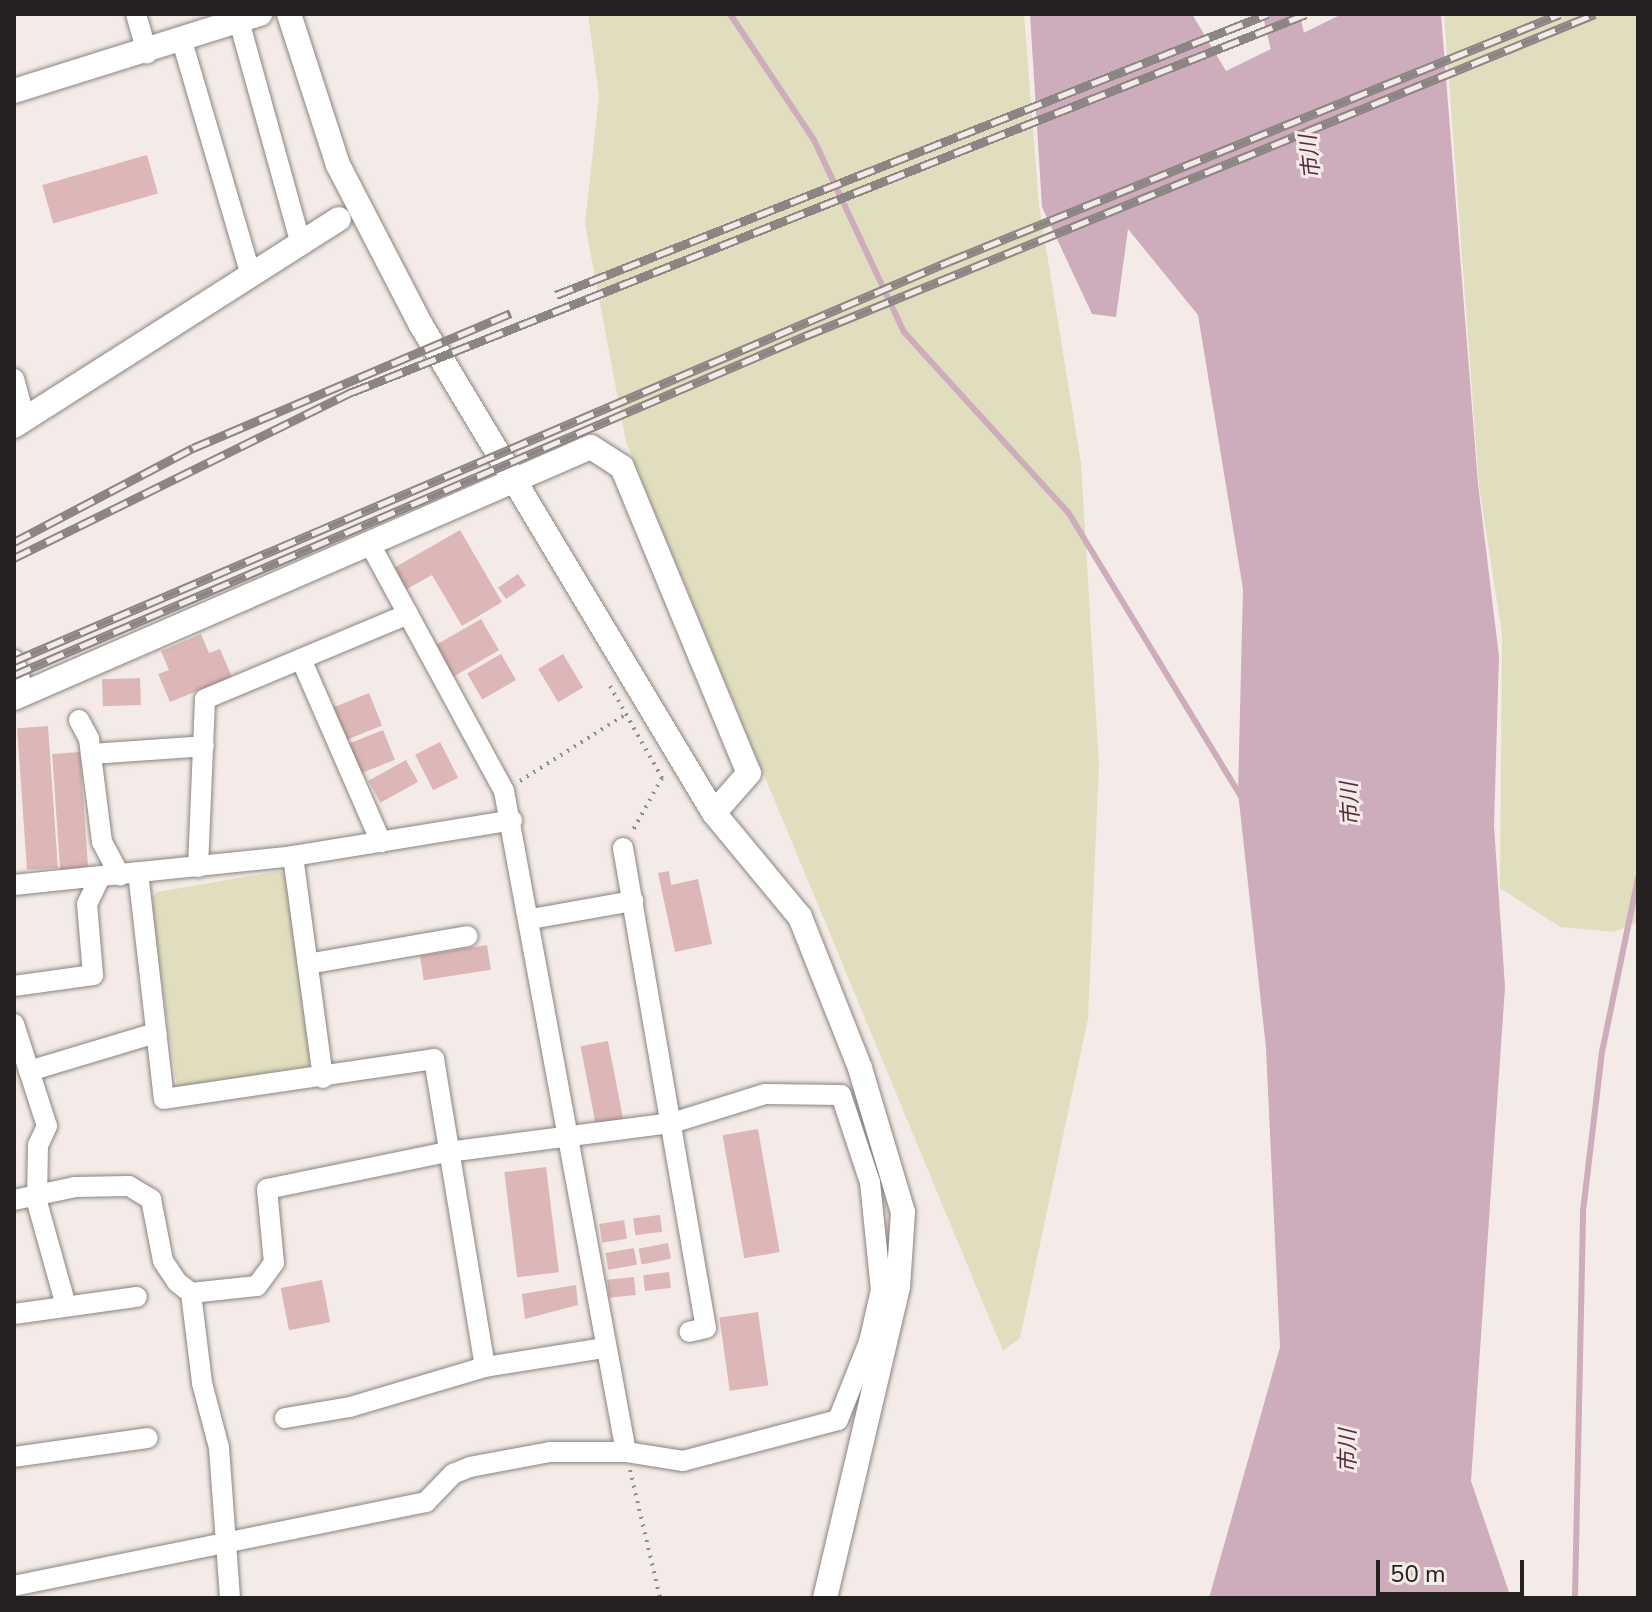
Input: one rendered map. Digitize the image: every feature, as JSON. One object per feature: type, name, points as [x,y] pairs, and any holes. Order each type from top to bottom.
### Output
[{"type":"street","points":[[136,14],[147,53]]},
{"type":"street","points":[[289,14],[338,165],[421,325],[714,813],[800,917],[860,1068],[903,1212],[825,1598]]},
{"type":"street","points":[[14,91],[147,53],[250,18],[301,244]]},
{"type":"street","points":[[182,41],[251,276]]},
{"type":"street","points":[[14,379],[20,423],[339,219]]},
{"type":"street","points":[[14,660],[19,696],[371,546],[591,447],[622,467],[749,773],[714,813]]},
{"type":"street","points":[[371,546],[504,791],[573,1137],[604,1348],[626,1452]]},
{"type":"street","points":[[198,867],[205,699],[408,614]]},
{"type":"street","points":[[301,659],[381,842]]},
{"type":"street","points":[[79,720],[91,754],[102,842],[129,874],[164,1099],[323,1078],[434,1059],[485,1367]]},
{"type":"street","points":[[91,754],[204,746]]},
{"type":"street","points":[[14,885],[99,879],[293,856],[512,820]]},
{"type":"street","points":[[623,848],[706,1328],[689,1332]]},
{"type":"street","points":[[293,856],[323,1078]]},
{"type":"street","points":[[14,986],[93,975],[87,904],[99,879]]},
{"type":"street","points":[[531,919],[633,901]]},
{"type":"street","points":[[308,964],[468,936]]},
{"type":"street","points":[[14,1024],[47,1126],[38,1145],[40,1195],[66,1306]]},
{"type":"street","points":[[14,1089],[32,1077],[156,1033]]},
{"type":"street","points":[[14,1586],[426,1502],[453,1474],[470,1467],[550,1452],[626,1452],[683,1461],[838,1420],[890,1288],[870,1182],[841,1095],[765,1094],[672,1123],[448,1152],[267,1189],[274,1263],[257,1286],[191,1293]]},
{"type":"street","points":[[14,1200],[129,1186],[151,1199],[163,1261],[191,1293],[202,1383],[219,1448],[229,1544],[230,1598]]},
{"type":"street","points":[[14,1314],[137,1297]]},
{"type":"street","points":[[285,1418],[350,1407],[485,1367],[604,1348]]},
{"type":"street","points":[[14,1457],[148,1438]]},
{"type":"path","points":[[603,674],[662,778],[623,848]]},
{"type":"path","points":[[504,791],[626,714]]},
{"type":"path","points":[[626,1452],[660,1598]]},
{"type":"shaded area","points":[[588,14],[1024,14],[1039,205],[1081,463],[1099,765],[1088,1019],[1020,1338],[1003,1351],[626,442],[585,224],[599,95]]},
{"type":"shaded area","points":[[1444,14],[1638,14],[1638,922],[1614,932],[1560,927],[1500,888],[1502,634],[1479,486]]},
{"type":"shaded area","points":[[279,871],[289,876],[312,1056],[307,1066],[177,1088],[150,900],[157,892]]},
{"type":"water","points":[[1030,14],[1192,14],[1226,71],[1342,14],[1441,14],[1478,484],[1499,656],[1494,826],[1505,987],[1471,1481],[1511,1598],[1209,1598],[1280,1347],[1266,1048],[1238,792],[1243,589],[1198,315],[1128,229],[1116,317],[1092,314],[1042,207]]},
{"type":"building","points":[[147,155],[158,193],[53,223],[42,185]]},
{"type":"building","points":[[460,530],[502,602],[462,626],[432,575],[405,590],[392,569]]},
{"type":"building","points":[[518,574],[526,586],[506,599],[498,587]]},
{"type":"building","points":[[481,619],[499,650],[451,678],[433,647]]},
{"type":"building","points":[[201,634],[209,653],[220,649],[232,677],[170,702],[158,674],[169,670],[161,651]]},
{"type":"building","points":[[501,654],[516,680],[482,699],[467,674]]},
{"type":"building","points":[[563,654],[583,687],[558,702],[538,669]]},
{"type":"building","points":[[140,678],[141,705],[103,706],[102,679]]},
{"type":"building","points":[[369,693],[382,725],[345,740],[332,708]]},
{"type":"building","points":[[48,726],[58,868],[27,870],[17,728]]},
{"type":"building","points":[[383,730],[395,760],[359,774],[347,745]]},
{"type":"building","points":[[440,742],[458,778],[433,790],[415,755]]},
{"type":"building","points":[[80,752],[88,869],[60,871],[52,754]]},
{"type":"building","points":[[406,760],[418,782],[381,803],[368,781]]},
{"type":"building","points":[[669,871],[671,885],[698,879],[712,944],[675,952],[658,873]]},
{"type":"building","points":[[487,945],[491,970],[424,980],[420,956]]},
{"type":"building","points":[[608,1041],[624,1122],[596,1128],[581,1046]]},
{"type":"building","points":[[758,1129],[780,1252],[744,1258],[723,1135]]},
{"type":"building","points":[[546,1167],[559,1272],[517,1277],[504,1172]]},
{"type":"building","points":[[660,1215],[662,1232],[635,1235],[633,1218]]},
{"type":"building","points":[[624,1220],[627,1239],[602,1243],[599,1224]]},
{"type":"building","points":[[668,1243],[671,1259],[642,1264],[639,1249]]},
{"type":"building","points":[[634,1248],[637,1265],[608,1270],[605,1253]]},
{"type":"building","points":[[669,1272],[671,1288],[645,1291],[643,1275]]},
{"type":"building","points":[[634,1277],[636,1295],[609,1298],[607,1280]]},
{"type":"building","points":[[322,1280],[330,1322],[289,1330],[281,1288]]},
{"type":"building","points":[[576,1285],[578,1305],[525,1319],[522,1294]]},
{"type":"building","points":[[758,1312],[768,1385],[730,1391],[719,1317]]},
{"type":"waterway","points":[[730,14],[814,140],[904,332],[1068,512],[1241,796]]},
{"type":"waterway","name":"市川","points":[[1281,14],[1298,86]]},
{"type":"waterway","points":[[1575,1598],[1583,1211],[1602,1052],[1638,878]]},
{"type":"railway","points":[[556,295],[1268,14]]},
{"type":"railway","points":[[14,558],[352,392],[1306,14]]},
{"type":"railway","points":[[14,661],[950,261],[1560,14]]},
{"type":"railway","points":[[14,675],[805,336],[1595,14]]},
{"type":"railway","points":[[14,542],[193,448],[511,313]]}]
